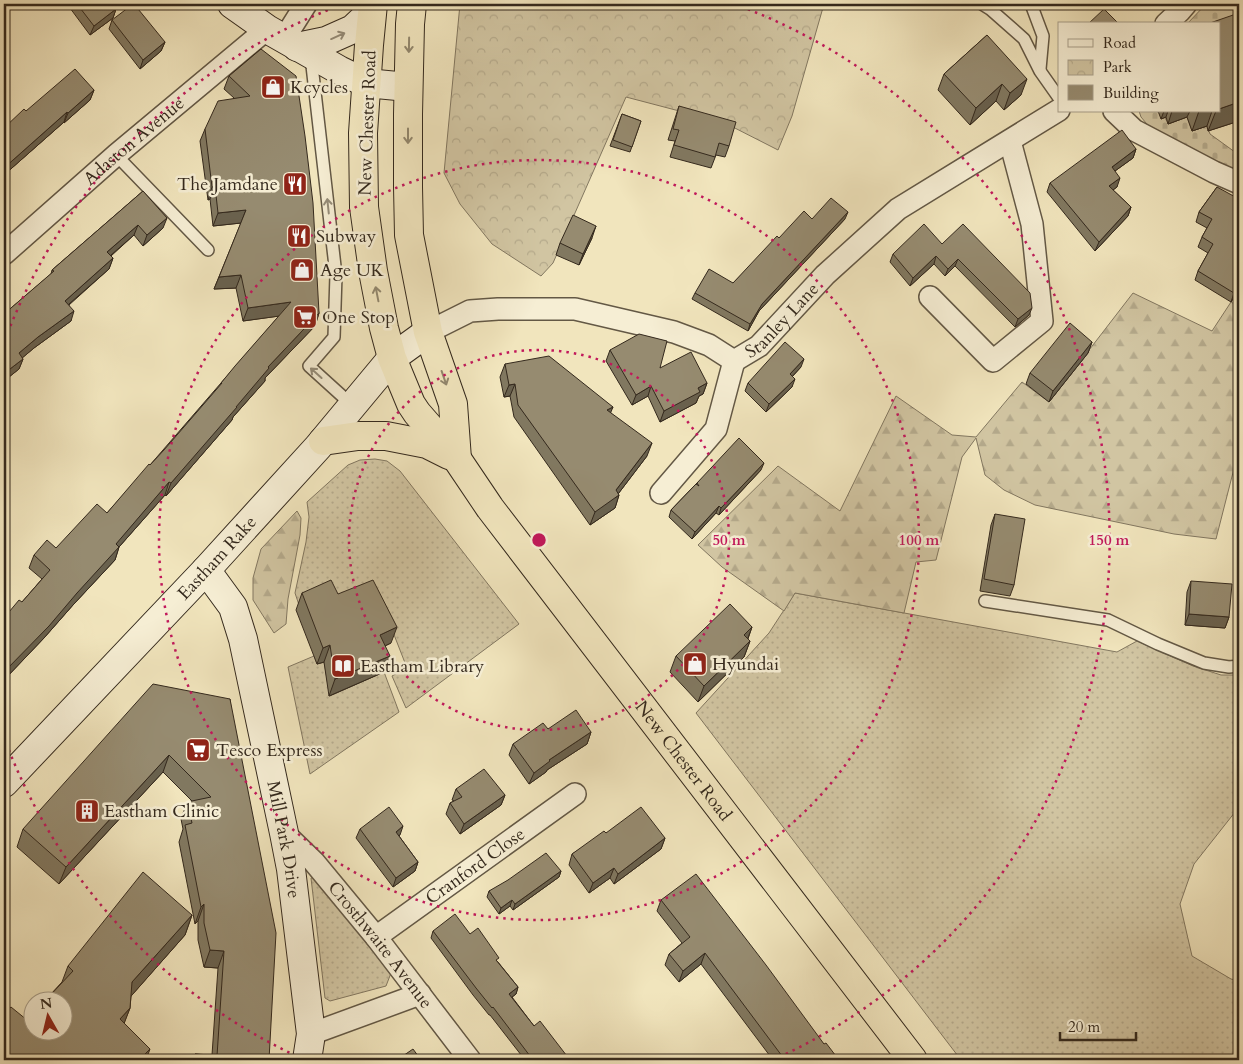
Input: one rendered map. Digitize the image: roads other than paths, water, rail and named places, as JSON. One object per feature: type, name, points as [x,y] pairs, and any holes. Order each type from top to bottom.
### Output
[{"type":"highway","points":[[412,4],[408,87],[409,235],[428,332],[453,404],[457,460]]},
{"type":"highway","name":"New Chester Road","points":[[373,8],[363,133],[364,207],[373,271],[384,328],[392,358],[411,404],[457,460],[496,516],[914,1060]]},
{"type":"highway","points":[[324,441],[358,436],[386,436],[427,444],[457,460]]},
{"type":"street","points":[[232,4],[290,43],[366,83],[408,87]]},
{"type":"street","points":[[290,43],[306,4]]},
{"type":"street","points":[[1168,22],[1186,4]]},
{"type":"street","points":[[290,43],[326,41],[353,29],[373,8]]},
{"type":"street","name":"Adaston Avenue","points":[[4,254],[116,155],[290,43]]},
{"type":"street","name":"Stanley Lane","points":[[428,332],[470,312],[498,309],[575,309],[674,332],[709,345],[734,361],[759,346],[825,275],[898,209],[1058,111]]},
{"type":"street","points":[[1115,112],[1134,130],[1239,183]]},
{"type":"street","points":[[930,297],[993,361],[1042,321],[1032,224],[1010,141]]},
{"type":"street","name":"Eastham Rake","points":[[4,783],[206,570],[324,441],[392,358],[428,332]]},
{"type":"street","points":[[661,493],[716,429],[734,361]]},
{"type":"street","name":"Mill Park Drive","points":[[206,570],[233,607],[243,639],[291,869],[309,1047]]},
{"type":"street","name":"Cranford Close","points":[[376,937],[575,794]]},
{"type":"street","name":"Crosthwaite Avenue","points":[[284,833],[314,862],[376,937],[470,1060]]},
{"type":"street","points":[[309,1047],[420,994]]},
{"type":"lane","points":[[982,4],[1024,39],[1040,71],[1058,97]]},
{"type":"lane","points":[[1031,4],[1043,36],[1040,71]]},
{"type":"lane","points":[[290,43],[336,275],[334,337],[309,366],[352,405]]},
{"type":"lane","points":[[116,155],[208,250]]},
{"type":"lane","points":[[985,600],[1108,620],[1204,663],[1229,667],[1239,666]]},
{"type":"place","name":"Kcycles","points":[[273,87]]},
{"type":"place","name":"The Jamdane","points":[[295,184]]},
{"type":"place","name":"Subway","points":[[299,236]]},
{"type":"place","name":"Age UK","points":[[302,270]]},
{"type":"place","name":"One Stop","points":[[305,317]]},
{"type":"place","name":"Hyundai","points":[[695,664]]},
{"type":"place","name":"Eastham Library","points":[[343,666]]},
{"type":"place","name":"Tesco Express","points":[[198,750]]},
{"type":"place","name":"Eastham Clinic","points":[[87,811]]}]
